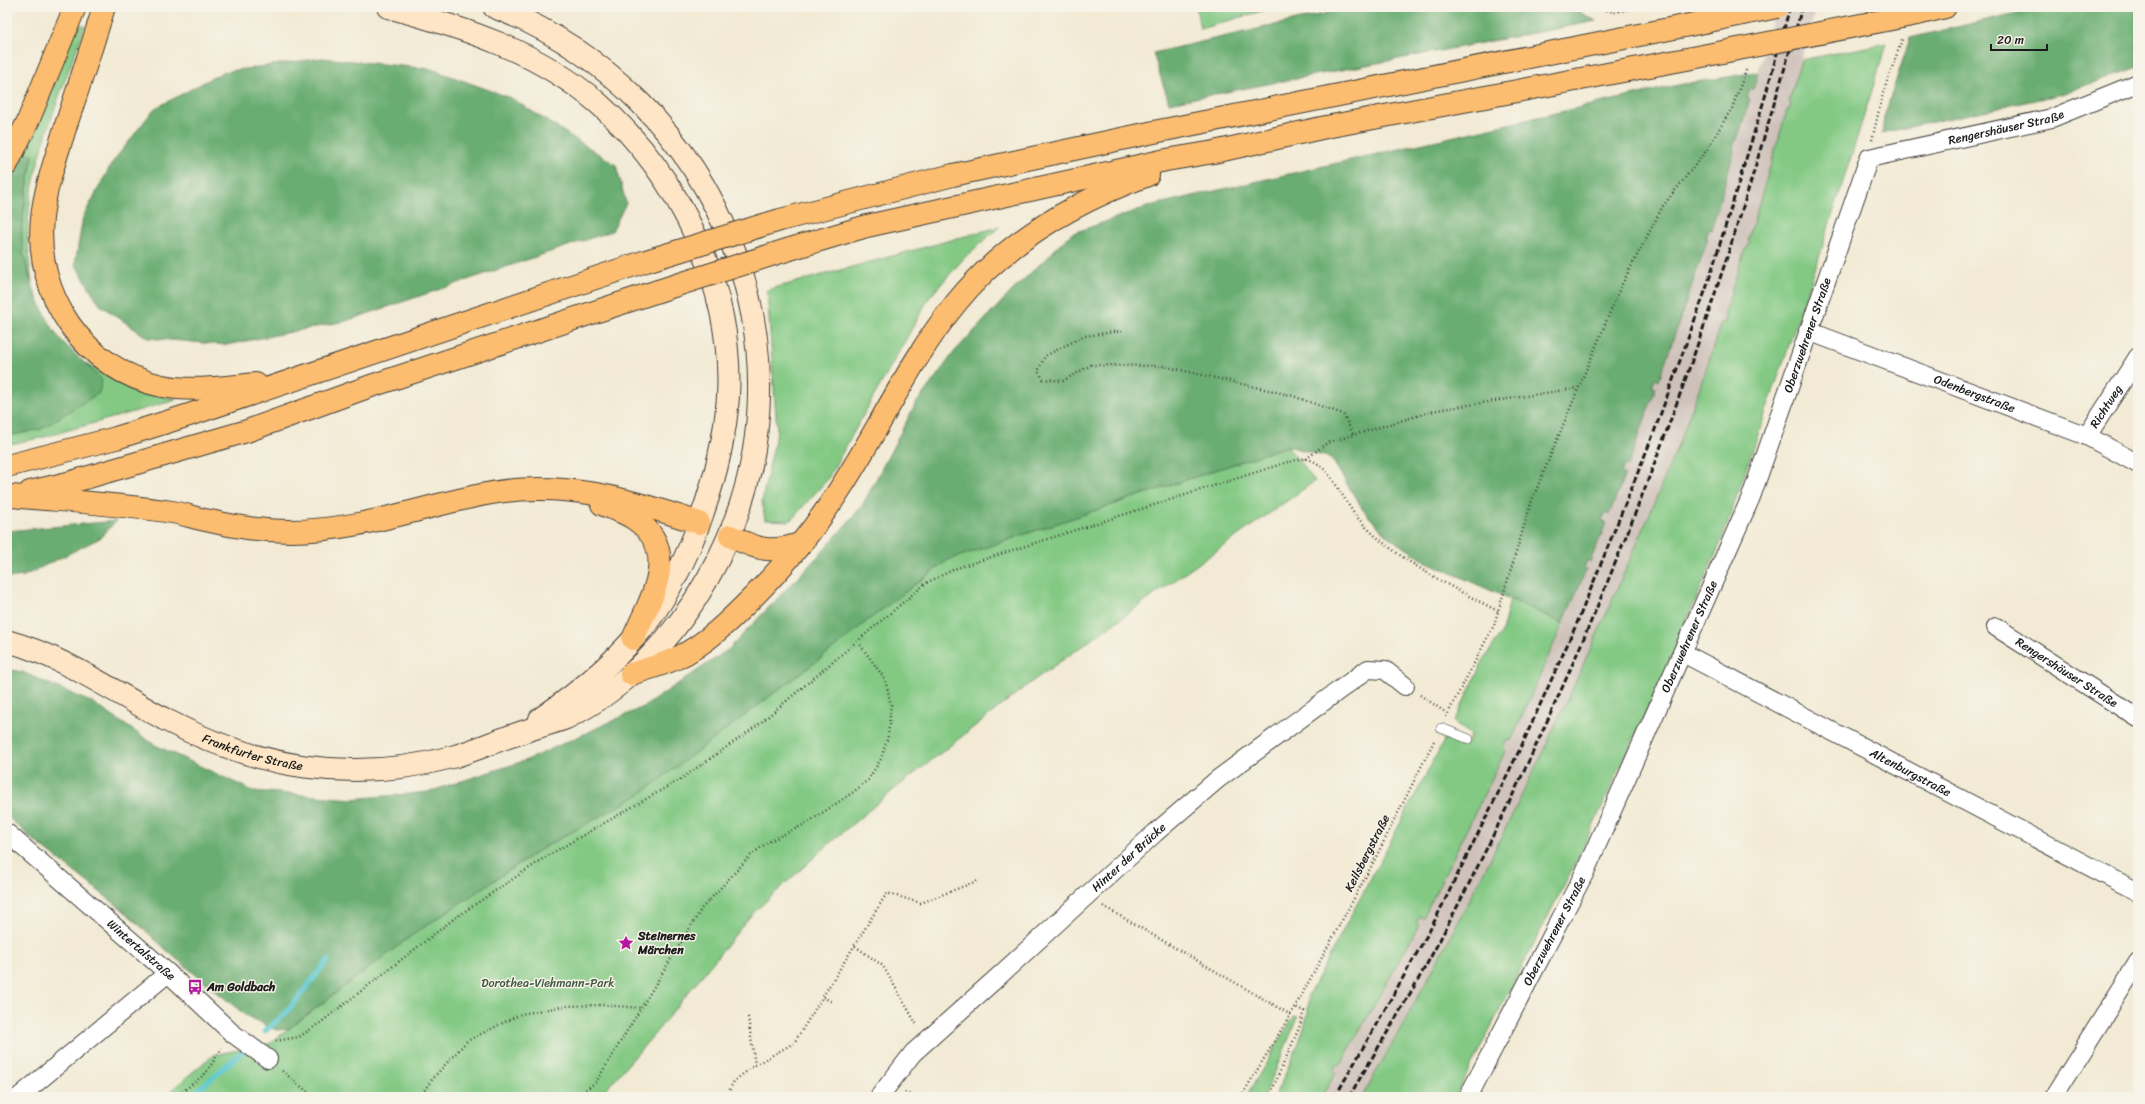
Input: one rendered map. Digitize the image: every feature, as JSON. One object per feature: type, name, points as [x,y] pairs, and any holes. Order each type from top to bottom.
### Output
[{"type":"highway","points":[[7,164],[43,86],[75,7]]},
{"type":"highway","points":[[104,7],[55,161],[42,216],[41,254],[50,290],[57,305],[77,334],[100,357],[128,374],[145,381],[163,386],[200,389],[292,381]]},
{"type":"highway","points":[[97,32],[112,7]]},
{"type":"highway","points":[[7,466],[123,436],[292,381],[646,261],[780,220],[961,173],[1154,132],[1777,7]]},
{"type":"highway","points":[[9,496],[68,483],[247,431],[368,387],[658,290],[867,226],[1166,160],[1214,152],[1326,127],[1692,58],[1945,7]]},
{"type":"highway","points":[[631,674],[678,658],[710,637],[756,594],[802,543],[838,492],[939,326],[966,292],[996,261],[1040,227],[1074,206],[1145,176],[1214,152]]},
{"type":"highway","points":[[9,496],[137,507],[182,514],[235,527],[290,531],[317,530],[363,523],[407,514],[487,494],[541,488],[567,490],[621,498],[700,523]]},
{"type":"highway","points":[[567,490],[632,517],[649,532],[655,543],[659,554],[660,574],[633,639]]},
{"type":"highway","points":[[730,536],[758,548],[772,550],[782,550],[802,543]]},
{"type":"main road","points":[[388,7],[469,30],[497,41],[530,57],[573,84],[598,103],[642,148],[678,201],[692,229],[714,285],[721,313],[727,360],[728,395],[724,427],[712,483],[700,523],[670,587],[649,620],[600,673],[582,688],[517,734]]},
{"type":"main road","points":[[494,7],[541,28],[563,40],[595,62],[621,83],[645,106],[687,158],[720,216],[744,280],[752,315],[759,370],[760,395],[759,421],[750,476],[730,536],[696,600],[673,631],[631,674],[615,688],[582,710],[543,727],[517,734]]},
{"type":"main road","points":[[700,523],[730,536]]},
{"type":"main road","name":"Frankfurter Straße","points":[[7,641],[47,655],[76,669],[165,719],[219,745],[248,755],[302,767],[354,771],[402,767],[452,757],[517,734]]},
{"type":"street","name":"Rengershäuser Straße","points":[[1869,158],[2052,118],[2138,83]]},
{"type":"street","name":"Oberzwehrener Straße","points":[[1468,1097],[1584,874],[1684,653],[1751,497],[1869,158]]},
{"type":"street","name":"Odenbergstraße","points":[[1808,331],[2087,436],[2138,464]]},
{"type":"street","name":"Richtweg","points":[[2087,436],[2138,357]]},
{"type":"street","name":"Rengershäuser Straße","points":[[1996,627],[2138,718]]},
{"type":"street","name":"Altenburgstraße","points":[[1684,653],[2138,892]]},
{"type":"street","name":"Hinter der Brücke","points":[[879,1097],[913,1053],[1155,832],[1218,779],[1368,669],[1385,670],[1405,686]]},
{"type":"street","name":"Wintertalstraße","points":[[9,839],[168,973],[232,1033],[268,1059]]},
{"type":"street","points":[[2053,1097],[2136,969]]},
{"type":"street","points":[[19,1097],[168,973]]},
{"type":"lane","points":[[1440,728],[1469,739]]},
{"type":"path","points":[[1591,7],[1615,12],[1643,7]]},
{"type":"path","points":[[1869,158],[1883,92],[1904,33]]},
{"type":"path","name":"Keilsbergstraße","points":[[1241,1097],[1296,1007],[1370,869],[1440,728],[1494,625],[1532,500],[1578,387],[1628,273],[1664,206],[1706,150],[1732,108],[1748,65]]},
{"type":"path","points":[[1122,331],[1084,336],[1045,356],[1038,371],[1043,379],[1063,381],[1091,365],[1163,366],[1290,395],[1343,414],[1353,434]]},
{"type":"path","points":[[249,1044],[299,1037],[320,1023],[455,918],[547,856],[681,779],[758,725],[926,584],[956,568],[1288,462],[1306,459],[1327,443],[1353,434],[1437,410],[1578,387]]},
{"type":"path","points":[[1306,459],[1318,463],[1357,517],[1380,540],[1411,562],[1498,611]]},
{"type":"path","points":[[576,1097],[596,1082],[702,908],[751,855],[768,842],[807,823],[852,793],[868,780],[880,758],[888,736],[891,705],[885,679],[858,642]]},
{"type":"path","points":[[1405,686],[1448,714]]},
{"type":"path","points":[[726,1097],[734,1081],[755,1065],[794,1043],[887,893],[920,903],[977,881]]},
{"type":"path","points":[[1085,896],[1291,1015]]},
{"type":"path","points":[[855,946],[883,966],[926,1041]]},
{"type":"path","points":[[823,997],[832,1002]]},
{"type":"path","points":[[420,1097],[433,1078],[467,1041],[521,1014],[565,1006],[604,1005],[641,1008]]},
{"type":"path","points":[[1269,1097],[1300,1028],[1304,1011],[1296,1007]]},
{"type":"path","points":[[748,1017],[755,1065]]},
{"type":"path","points":[[176,1097],[204,1074],[232,1033]]},
{"type":"path","points":[[268,1059],[314,1097]]},
{"type":"shaded area","points":[[1776,7],[1816,7],[1789,101],[1791,102],[1789,110],[1787,110],[1748,239],[1750,240],[1747,249],[1745,249],[1724,313],[1726,314],[1724,323],[1721,323],[1707,370],[1650,513],[1590,652],[1530,780],[1443,953],[1403,1025],[1362,1097],[1321,1097],[1336,1073],[1333,1071],[1337,1064],[1340,1065],[1419,926],[1416,923],[1420,916],[1423,918],[1506,750],[1503,748],[1508,740],[1511,741],[1587,570],[1583,568],[1587,560],[1590,562],[1606,523],[1602,521],[1606,513],[1609,514],[1624,474],[1621,473],[1624,465],[1628,466],[1656,389],[1652,387],[1655,378],[1659,380],[1708,238],[1705,237],[1708,228],[1711,229],[1735,148],[1732,147],[1735,140],[1738,140],[1750,100],[1747,98],[1750,89],[1753,90]]},
{"type":"green space","points":[[1196,7],[1276,7],[1200,29]]},
{"type":"green space","points":[[1353,7],[1570,7],[1596,21],[1169,103],[1153,53]]},
{"type":"green space","points":[[2042,7],[2138,7],[2138,67],[2058,95],[1882,133],[1884,117],[1910,38]]},
{"type":"green space","points":[[78,23],[85,26],[50,122],[42,148],[31,197],[28,236],[32,282],[23,253],[21,228],[33,155],[25,153],[7,189],[7,181],[22,152]]},
{"type":"green space","points":[[1887,43],[1816,267],[1721,542],[1660,682],[1580,854],[1455,1097],[1362,1097],[1465,909],[1529,781],[1618,587],[1674,456],[1699,390],[1721,322],[1724,323],[1726,315],[1724,314],[1745,249],[1747,249],[1750,241],[1748,240],[1787,110],[1789,110],[1791,103],[1789,102],[1801,60]]},
{"type":"green space","points":[[322,58],[431,69],[511,98],[616,165],[626,203],[612,231],[346,321],[226,345],[148,338],[100,305],[75,264],[83,217],[112,163],[154,109],[223,72]]},
{"type":"green space","points":[[1758,72],[1753,90],[1750,89],[1747,98],[1750,99],[1737,140],[1735,140],[1733,147],[1735,148],[1711,230],[1708,229],[1705,237],[1708,238],[1659,380],[1655,378],[1652,387],[1656,388],[1628,466],[1624,465],[1621,473],[1625,474],[1609,515],[1605,513],[1602,521],[1606,523],[1590,562],[1587,560],[1584,568],[1587,569],[1563,623],[1425,561],[1386,535],[1363,510],[1331,458],[1287,446],[948,560],[642,793],[543,848],[415,933],[288,1029],[276,1030],[245,1015],[173,956],[123,910],[31,838],[7,816],[7,669],[22,672],[93,703],[155,745],[253,791],[353,799],[428,792],[527,760],[645,706],[729,649],[822,552],[862,506],[915,405],[955,351],[1014,289],[1071,234],[1149,206],[1683,84]]},
{"type":"green space","points":[[25,153],[33,155],[22,227],[22,240],[27,269],[37,298],[57,335],[102,380],[99,393],[41,429],[7,436],[7,189]]},
{"type":"green space","points":[[999,227],[964,258],[929,298],[827,480],[790,521],[765,520],[762,501],[777,430],[767,290]]},
{"type":"green space","points":[[86,363],[137,392],[175,398],[176,400],[44,437],[7,445],[7,436],[41,429],[102,380]]},
{"type":"green space","name":"Dorothea-Viehmann-Park","points":[[1287,446],[1315,481],[1030,683],[891,792],[831,842],[752,914],[653,1036],[599,1097],[163,1097],[213,1055],[269,1044],[415,933],[543,848],[642,793],[948,560]]},
{"type":"green space","points":[[116,521],[100,538],[24,576],[7,578],[7,531]]},
{"type":"green space","points":[[1510,599],[1563,623],[1511,741],[1507,740],[1503,748],[1506,750],[1423,918],[1420,916],[1416,923],[1419,925],[1340,1066],[1337,1064],[1333,1071],[1336,1073],[1321,1097],[1274,1097],[1291,1062],[1302,1033],[1306,1019],[1308,996],[1446,737],[1467,743],[1471,735],[1454,722],[1483,661],[1502,632]]},
{"type":"green space","points":[[1294,1016],[1298,1017],[1264,1097],[1246,1097]]},
{"type":"waterway","points":[[265,1031],[286,1013],[328,960]]},
{"type":"waterway","points":[[190,1097],[242,1052]]},
{"type":"railway","points":[[1335,1097],[1430,930],[1521,747],[1577,623],[1653,435],[1707,286],[1765,97],[1790,7]]},
{"type":"railway","points":[[1349,1097],[1433,953],[1491,839],[1579,650],[1619,554],[1657,457],[1726,260],[1786,65],[1802,7]]},
{"type":"place","name":"Steinernes Märchen","points":[[626,943]]},
{"type":"place","name":"Am Goldbach","points":[[195,987]]}]
